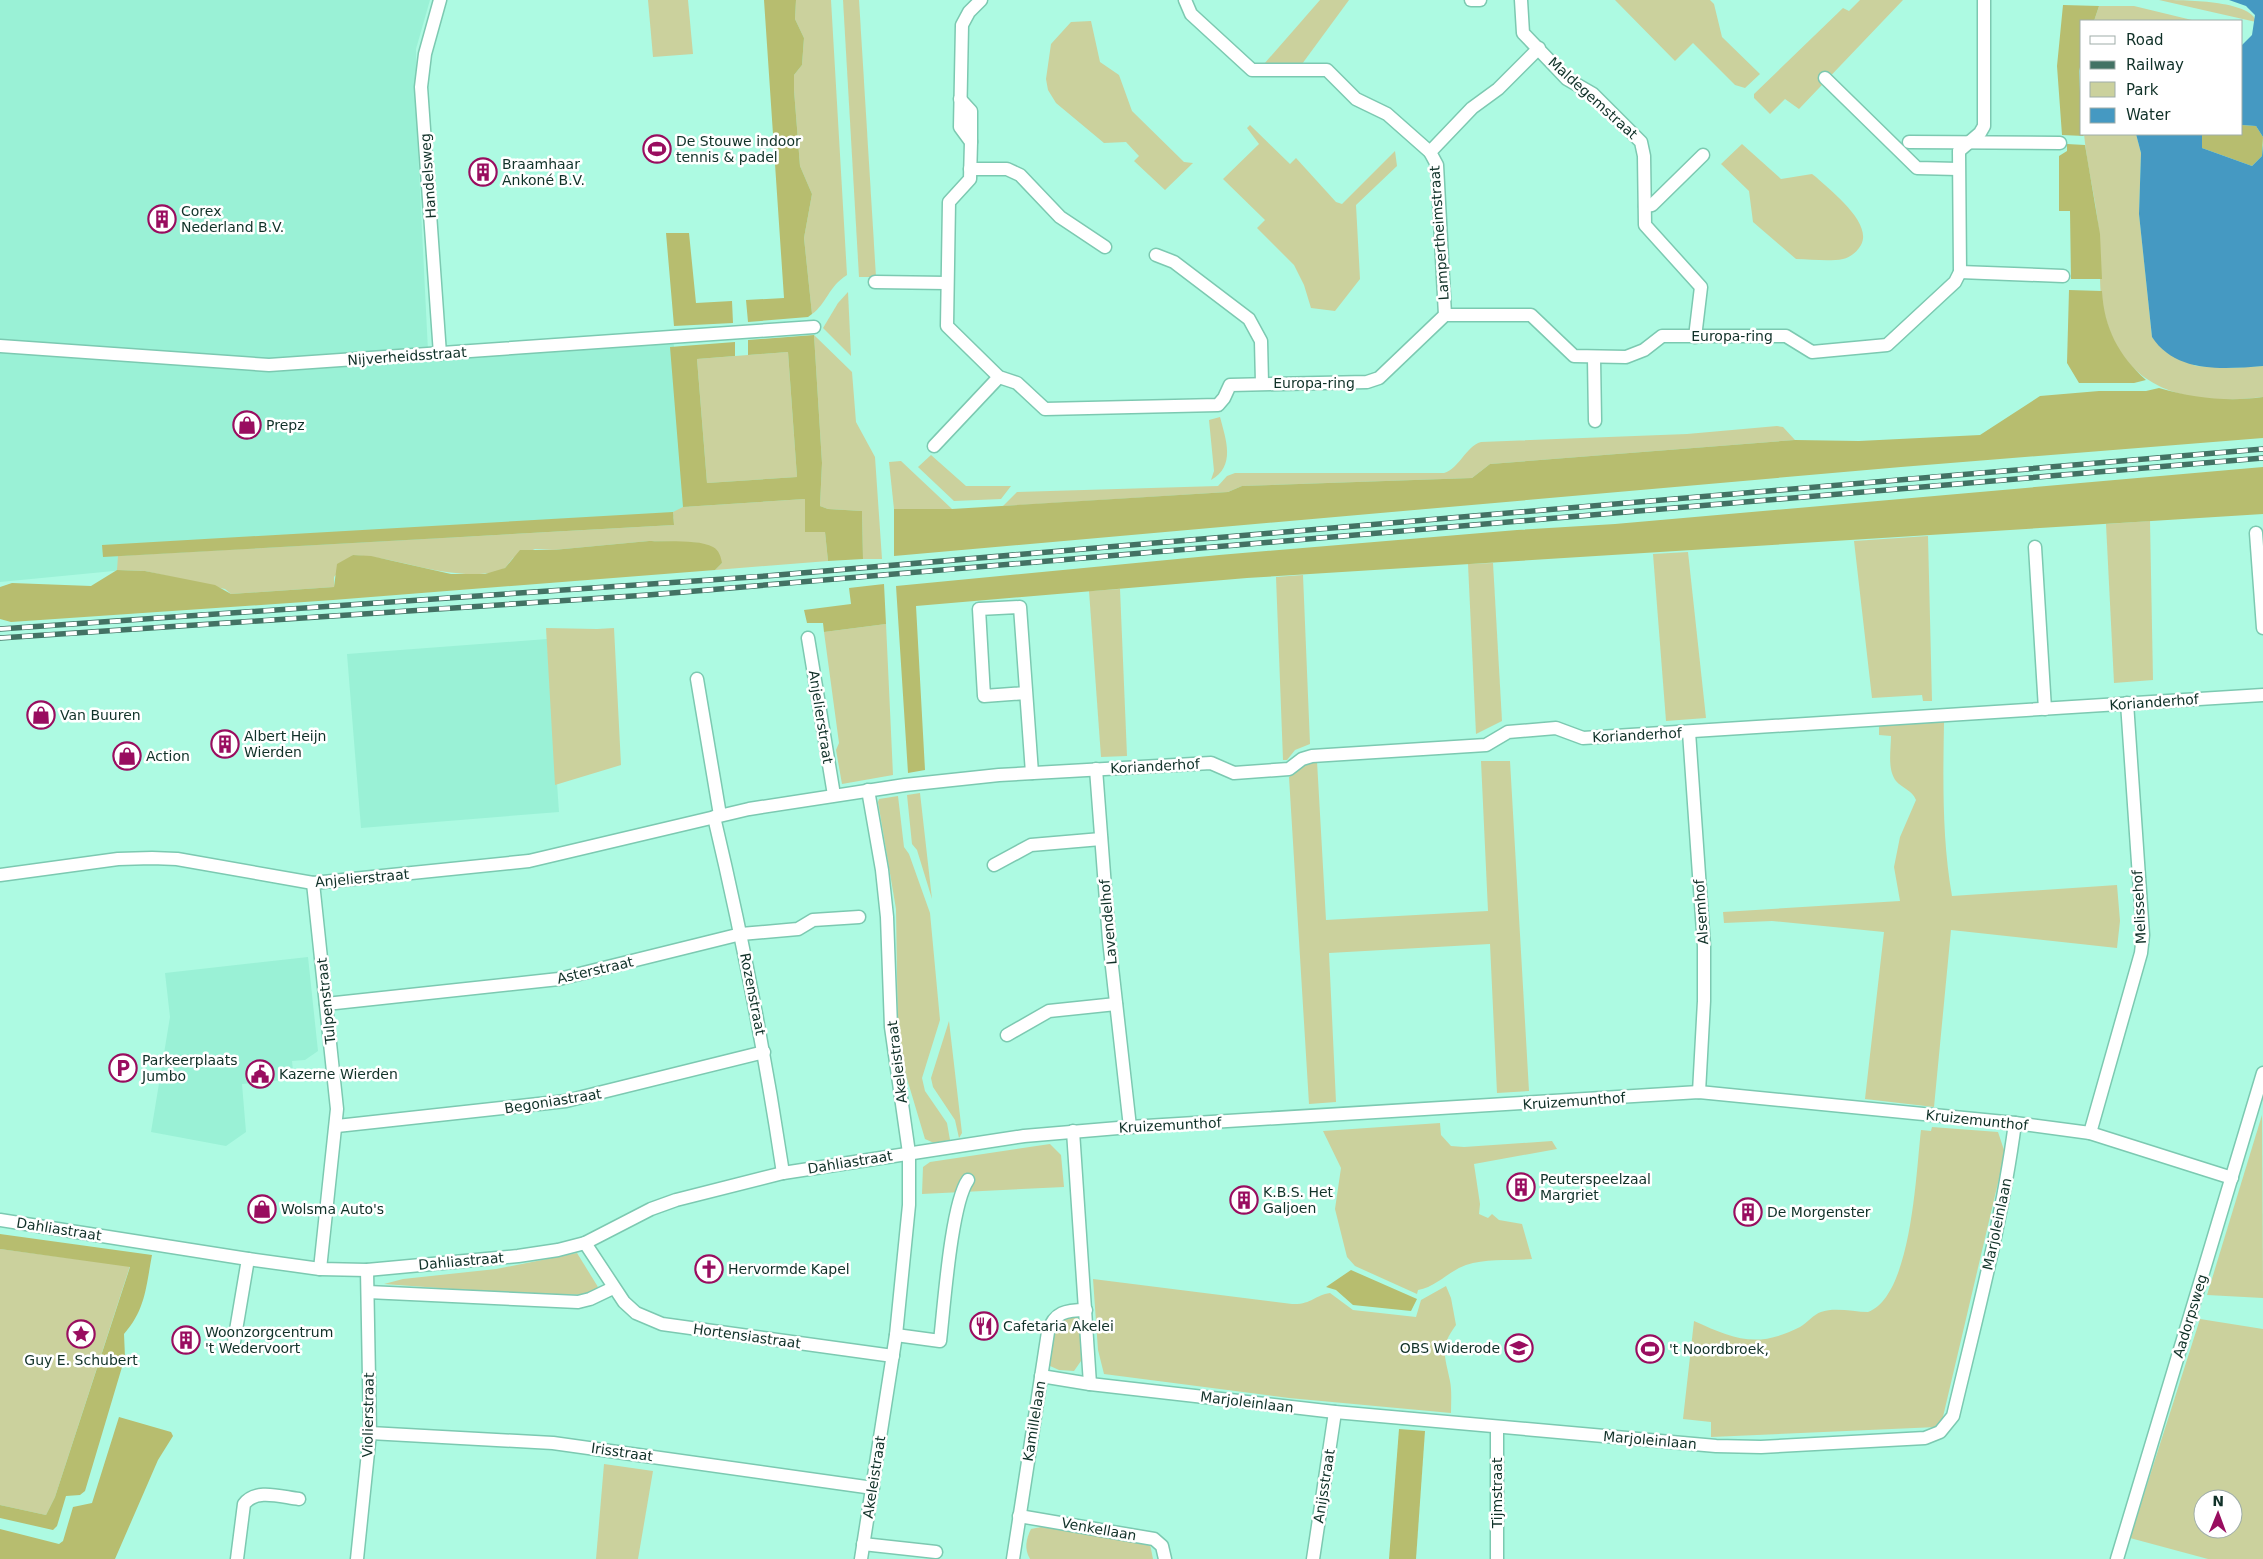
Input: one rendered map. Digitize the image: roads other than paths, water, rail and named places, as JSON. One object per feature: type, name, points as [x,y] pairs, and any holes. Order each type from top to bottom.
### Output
[{"type":"street","name":"Handelsweg","points":[[440,0],[425,54],[421,87],[440,354]]},
{"type":"street","name":"Europa-ring","points":[[981,0],[962,25],[960,126],[971,142],[970,179],[949,202],[947,326],[999,377],[1017,383],[1045,409],[1218,405],[1224,398],[1230,385],[1367,382],[1379,378],[1445,315],[1531,315],[1574,356],[1594,358],[1626,357],[1644,350],[1662,336],[1786,336],[1812,352],[1887,346],[1954,282],[1960,272]]},
{"type":"street","name":"Lampertheimstraat","points":[[1185,0],[1191,14],[1252,70],[1327,70],[1356,99],[1387,114],[1430,152],[1436,165],[1445,315]]},
{"type":"street","points":[[1471,0],[1480,0]]},
{"type":"street","name":"Maldegemstraat","points":[[1521,0],[1523,33],[1567,79],[1592,94],[1642,142],[1644,156],[1644,225],[1700,288],[1696,337]]},
{"type":"street","points":[[1984,0],[1984,126],[1959,151],[1960,272],[2063,276]]},
{"type":"street","name":"Lampertheimstraat","points":[[1430,152],[1472,108],[1498,89],[1539,48]]},
{"type":"street","points":[[1825,78],[1917,168],[1958,169]]},
{"type":"street","points":[[1909,142],[2060,143]]},
{"type":"street","points":[[1645,206],[1652,205],[1703,155]]},
{"type":"street","points":[[970,169],[1007,169],[1020,175],[1060,217],[1105,247]]},
{"type":"street","name":"Europa-ring","points":[[1156,255],[1174,262],[1249,319],[1261,341],[1262,383]]},
{"type":"street","points":[[875,282],[947,283]]},
{"type":"street","name":"Nijverheidsstraat","points":[[0,346],[269,365],[814,328]]},
{"type":"street","points":[[1594,358],[1595,421]]},
{"type":"street","points":[[934,446],[999,377]]},
{"type":"street","points":[[2256,533],[2263,628]]},
{"type":"street","points":[[2035,547],[2045,710]]},
{"type":"street","points":[[1026,693],[984,696],[979,609],[1020,607],[1032,773]]},
{"type":"street","name":"Anjelierstraat","points":[[808,638],[834,795]]},
{"type":"street","points":[[697,679],[717,816]]},
{"type":"street","name":"Korianderhof","points":[[900,785],[1032,773],[1211,763],[1234,773],[1289,769],[1302,759],[1312,756],[1486,745],[1508,732],[1556,728],[1582,738],[2263,695]]},
{"type":"street","name":"Melissehof","points":[[2090,1133],[2141,953],[2142,935],[2127,703]]},
{"type":"street","name":"Alsemhof","points":[[1690,732],[1704,946],[1704,1001],[1699,1092]]},
{"type":"street","name":"Lavendelhof","points":[[1096,769],[1116,1004],[1130,1127]]},
{"type":"street","name":"Anjelierstraat","points":[[0,875],[118,859],[152,858],[177,860],[313,883],[529,861],[717,816],[900,785]]},
{"type":"street","name":"Akeleistraat","points":[[860,1559],[873,1488],[896,1335],[909,1205],[909,1153],[891,1027],[888,917],[868,790]]},
{"type":"street","name":"Rozenstraat","points":[[717,816],[764,1052],[783,1173]]},
{"type":"street","points":[[994,865],[1031,845],[1101,839]]},
{"type":"street","name":"Tulpenstraat","points":[[313,883],[335,1080],[337,1126],[320,1269]]},
{"type":"street","name":"Asterstraat","points":[[326,1004],[558,979],[741,934],[798,929],[813,920],[859,916]]},
{"type":"street","points":[[1007,1035],[1049,1011],[1116,1004]]},
{"type":"street","name":"Begoniastraat","points":[[337,1126],[566,1101],[764,1052]]},
{"type":"street","name":"Aadorpsweg","points":[[2117,1559],[2263,1073]]},
{"type":"street","name":"Kruizemunthof","points":[[909,1153],[1073,1131],[1699,1092],[2015,1123],[2090,1133],[2232,1178]]},
{"type":"street","name":"Marjoleinlaan","points":[[1041,1376],[1090,1384],[1335,1412],[1738,1447],[1925,1438],[1940,1432],[1953,1416],[2010,1163],[2015,1123]]},
{"type":"street","points":[[1073,1131],[1090,1384]]},
{"type":"street","name":"Dahliastraat","points":[[0,1220],[320,1269],[367,1270],[518,1256],[558,1250],[585,1243],[650,1209],[676,1200],[783,1173],[909,1153]]},
{"type":"street","points":[[896,1335],[940,1341],[957,1210],[962,1188],[968,1180]]},
{"type":"street","name":"Hortensiastraat","points":[[585,1243],[613,1288],[636,1313],[662,1324],[893,1356]]},
{"type":"street","points":[[234,1342],[248,1259]]},
{"type":"street","name":"Violierstraat","points":[[357,1559],[370,1433],[367,1270]]},
{"type":"street","points":[[368,1292],[578,1302],[590,1299],[613,1288]]},
{"type":"street","name":"Kamillelaan","points":[[1013,1559],[1051,1321],[1061,1312],[1086,1310]]},
{"type":"street","name":"Anijsstraat","points":[[1312,1559],[1335,1412]]},
{"type":"street","name":"Tijmstraat","points":[[1497,1427],[1497,1559]]},
{"type":"street","name":"Irisstraat","points":[[370,1433],[552,1443],[873,1488]]},
{"type":"street","points":[[237,1559],[244,1504],[249,1497],[256,1494],[299,1499]]},
{"type":"street","name":"Venkellaan","points":[[1020,1516],[1154,1539],[1162,1546],[1165,1559]]},
{"type":"street","points":[[863,1544],[936,1552]]},
{"type":"water","points":[[2229,0],[2263,0],[2263,137],[2256,126],[2243,125],[2243,44],[2252,35],[2255,15],[2246,6]]},
{"type":"water","points":[[2136,135],[2202,135],[2202,148],[2252,166],[2262,156],[2263,145],[2263,366],[2218,368],[2188,363],[2174,358],[2162,349],[2152,337],[2139,214],[2141,153]]},
{"type":"railway","points":[[0,629],[766,576],[2263,449]]},
{"type":"railway","points":[[0,638],[648,595],[2263,458]]},
{"type":"place","name":"De Stouwe indoor tennis & padel","points":[[657,149]]},
{"type":"place","name":"Braamhaar Ankoné B.V.","points":[[483,172]]},
{"type":"place","name":"Corex Nederland B.V.","points":[[162,219]]},
{"type":"place","name":"Prepz","points":[[247,425]]},
{"type":"place","name":"Van Buuren","points":[[41,715]]},
{"type":"place","name":"Albert Heijn Wierden","points":[[225,744]]},
{"type":"place","name":"Action","points":[[127,756]]},
{"type":"place","name":"Parkeerplaats Jumbo","points":[[123,1068]]},
{"type":"place","name":"Kazerne Wierden","points":[[260,1074]]},
{"type":"place","name":"Peuterspeelzaal Margriet","points":[[1521,1187]]},
{"type":"place","name":"K.B.S. Het Galjoen","points":[[1244,1200]]},
{"type":"place","name":"Wolsma Auto's","points":[[262,1209]]},
{"type":"place","name":"De Morgenster","points":[[1748,1212]]},
{"type":"place","name":"Hervormde Kapel","points":[[709,1269]]},
{"type":"place","name":"Cafetaria Akelei","points":[[984,1326]]},
{"type":"place","name":"Guy E. Schubert","points":[[81,1334]]},
{"type":"place","name":"Woonzorgcentrum 't Wedervoort","points":[[186,1340]]},
{"type":"place","name":"OBS Widerode","points":[[1519,1348]]},
{"type":"place","name":"'t Noordbroek,","points":[[1650,1349]]}]
